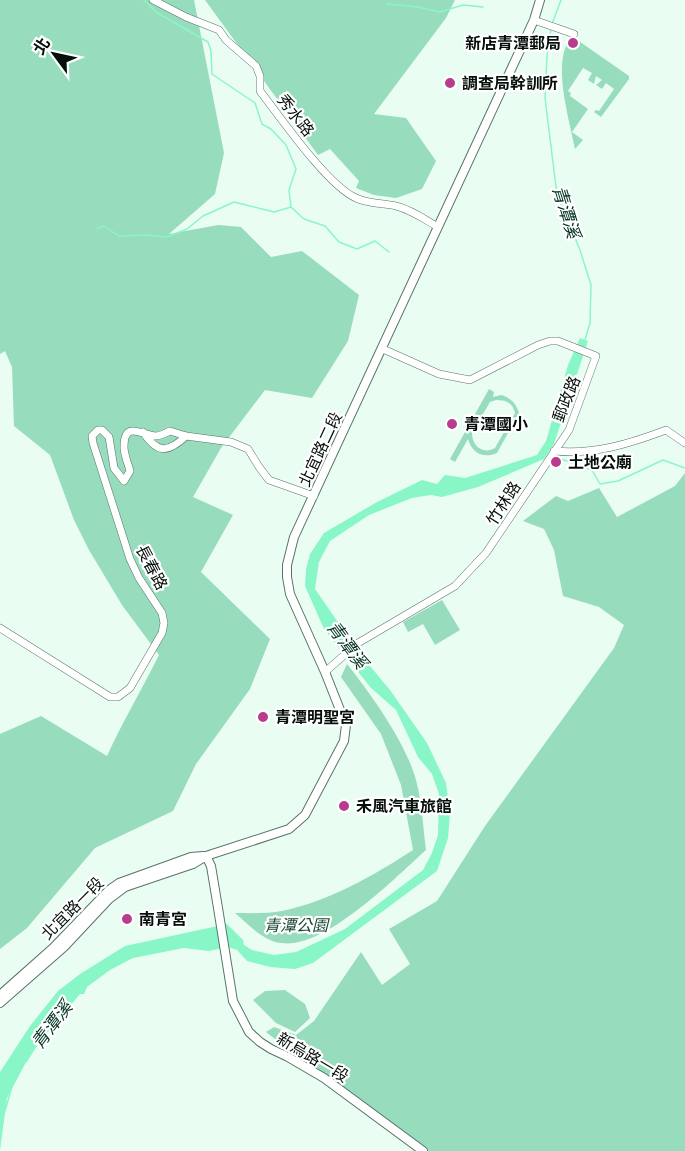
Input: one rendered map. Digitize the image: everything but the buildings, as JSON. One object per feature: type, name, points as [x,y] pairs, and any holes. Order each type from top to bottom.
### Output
[{"type":"main road","name":"北宜路二段","points":[[206,856],[289,829],[305,814],[344,741],[346,725],[326,672],[290,594],[287,565],[294,537],[536,22],[540,0]]},
{"type":"main road","name":"北宜路一段","points":[[0,995],[53,948],[119,883],[191,856],[206,856]]},
{"type":"main road","name":"新烏路一段","points":[[206,856],[211,866],[233,1001],[249,1032],[266,1046],[324,1078],[423,1151]]},
{"type":"main road","name":"北宜路一段","points":[[0,1004],[64,947],[110,899],[125,887],[193,864],[206,856]]},
{"type":"street","name":"秀水路","points":[[153,0],[186,17],[219,30],[226,40],[248,58],[260,76],[260,91],[316,161],[345,192],[374,204],[396,206],[411,211],[438,227]]},
{"type":"street","points":[[536,22],[574,34]]},
{"type":"street","points":[[564,31],[564,42]]},
{"type":"street","name":"郵政路","points":[[382,349],[439,374],[470,380],[550,341],[597,356],[569,430],[554,451]]},
{"type":"street","name":"長春路","points":[[0,628],[102,694],[118,697],[130,688],[157,641],[164,623],[162,613],[139,578],[130,559],[92,436],[98,430],[102,430],[109,437],[114,468],[124,481],[130,471],[124,446],[126,435],[130,431],[143,432]]},
{"type":"street","points":[[554,451],[576,453],[626,445],[666,430],[685,443]]},
{"type":"street","points":[[143,432],[157,437],[170,431],[186,436],[231,442],[248,449],[269,480],[314,496]]},
{"type":"street","points":[[143,432],[154,447],[163,450],[178,444],[186,436]]},
{"type":"street","name":"竹林路","points":[[326,672],[358,643],[454,586],[466,576],[506,525],[554,451]]},
{"type":"green space","points":[[0,0],[194,0],[224,153],[215,194],[169,234],[218,225],[241,227],[271,257],[302,251],[359,295],[348,341],[312,398],[265,390],[221,448],[193,497],[233,515],[201,572],[270,639],[250,689],[196,764],[173,811],[95,848],[27,928],[0,949],[0,734],[41,716],[107,756],[159,655],[122,605],[89,550],[74,520],[50,455],[14,426],[12,367],[5,351],[0,354]]},
{"type":"green space","points":[[205,0],[455,0],[446,18],[374,114],[406,118],[436,161],[422,189],[396,198],[374,195],[356,188],[359,181],[330,149],[318,155]]},
{"type":"green space","points":[[573,37],[629,76],[601,117],[594,112],[599,111],[614,89],[606,83],[602,89],[596,85],[602,80],[596,76],[594,84],[588,80],[592,73],[583,68],[568,91],[571,93],[570,96],[588,109],[572,132],[583,140],[575,149],[562,80],[564,53],[568,42],[575,48],[578,44],[570,38]]},
{"type":"green space","points":[[489,389],[494,392],[493,397],[501,395],[513,401],[519,413],[497,453],[479,454],[472,448],[468,439],[455,462],[450,459]],"holes":[[[496,400],[511,404],[515,413],[495,448],[482,450],[474,442],[472,433],[490,402]]]},
{"type":"green space","points":[[685,473],[685,1151],[419,1151],[266,1032],[274,1027],[296,1035],[314,1021],[361,952],[382,985],[410,964],[389,929],[437,901],[485,826],[614,648],[624,625],[599,607],[563,596],[554,550],[544,529],[523,521],[556,496],[568,501],[599,488],[617,517],[675,486]]},
{"type":"green space","points":[[442,600],[460,630],[435,645],[423,624],[408,632],[403,622]]},
{"type":"green space","name":"青潭公園","points":[[347,664],[387,719],[411,766],[420,797],[426,850],[378,894],[338,924],[298,942],[274,942],[256,931],[235,913],[276,912],[317,901],[366,878],[413,850],[401,785],[381,734],[341,677]]},
{"type":"green space","points":[[285,990],[305,1004],[310,1018],[295,1032],[276,1023],[253,1000],[265,991]]},
{"type":"water","points":[[580,338],[588,341],[554,444],[544,459],[478,487],[442,497],[431,495],[412,498],[369,515],[330,541],[319,562],[315,589],[360,654],[390,690],[427,743],[446,783],[450,813],[448,838],[437,871],[313,963],[295,969],[270,967],[247,961],[237,950],[228,947],[209,951],[184,948],[133,958],[110,970],[87,987],[84,994],[80,994],[32,1051],[7,1098],[0,1150],[0,1072],[30,1026],[58,991],[80,974],[125,946],[227,924],[243,940],[244,945],[252,950],[274,955],[296,952],[345,929],[423,870],[438,835],[439,794],[432,774],[418,757],[396,710],[371,688],[324,629],[305,586],[310,554],[324,533],[377,502],[422,480],[437,484],[445,475],[465,478],[537,455],[546,441],[568,365]]},
{"type":"waterway","points":[[144,0],[156,12],[208,42],[211,51],[212,74],[255,103],[262,124],[271,129],[286,145],[296,169],[289,190],[291,207],[304,219],[325,226],[339,242],[357,249],[375,241],[389,252]]},
{"type":"waterway","name":"青潭溪","points":[[552,24],[561,0]]},
{"type":"waterway","points":[[387,4],[440,12],[463,5],[483,7]]},
{"type":"waterway","name":"青潭溪","points":[[551,29],[545,98],[557,195],[580,250],[591,285],[590,323],[585,340]]},
{"type":"waterway","points":[[97,229],[104,226],[119,236],[167,237],[187,229],[203,216],[234,202],[274,212],[291,207]]},
{"type":"waterway","points":[[553,456],[592,470],[600,484],[618,481],[663,460],[685,468]]},
{"type":"waterway","name":"青潭溪","points":[[26,1062],[36,1046]]},
{"type":"waterway","name":"青潭溪","points":[[5,1111],[11,1090]]},
{"type":"place","name":"新店青潭郵局","points":[[573,43]]},
{"type":"place","name":"調查局幹訓所","points":[[450,83]]},
{"type":"place","name":"青潭國小","points":[[452,424]]},
{"type":"place","name":"土地公廟","points":[[556,462]]},
{"type":"place","name":"青潭明聖宮","points":[[263,717]]},
{"type":"place","name":"禾風汽車旅館","points":[[344,806]]},
{"type":"place","name":"南青宮","points":[[127,919]]}]
